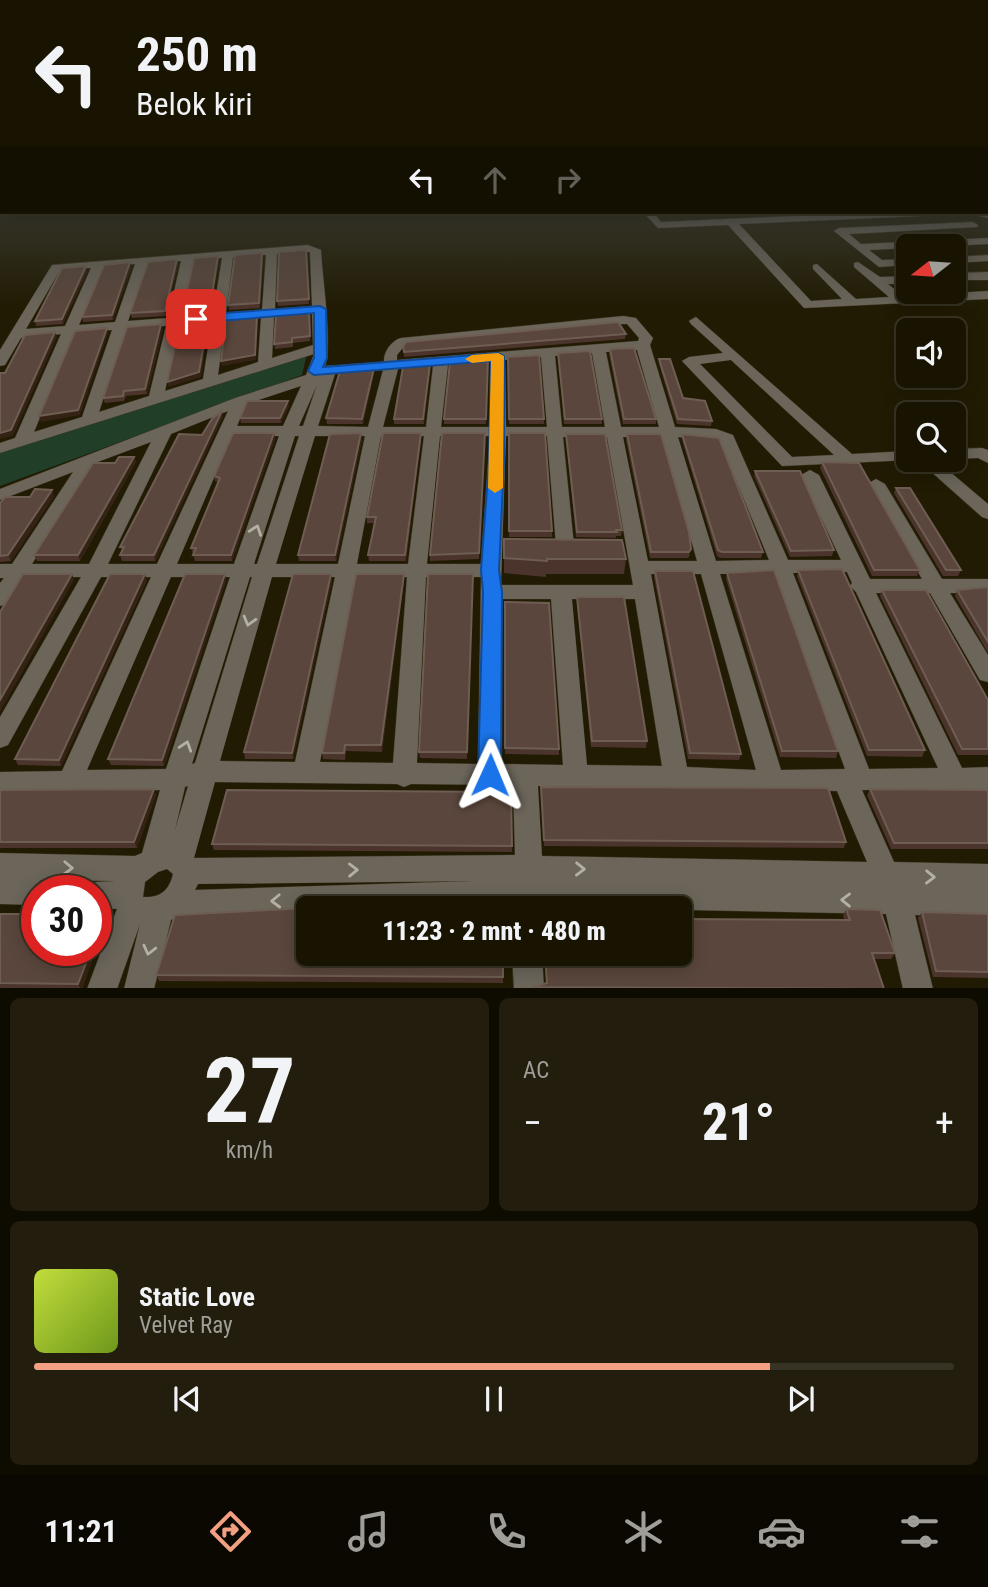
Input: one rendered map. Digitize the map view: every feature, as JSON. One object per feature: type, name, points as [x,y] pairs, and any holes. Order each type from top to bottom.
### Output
[{"type":"street","points":[[651,216],[657,225],[730,221],[763,216]]},
{"type":"street","points":[[687,216],[707,239]]},
{"type":"street","points":[[764,216],[777,229]]},
{"type":"street","points":[[804,216],[818,228]]},
{"type":"street","points":[[960,216],[988,235]]},
{"type":"street","points":[[730,221],[808,305],[896,300]]},
{"type":"street","points":[[896,263],[879,264],[839,231],[974,225]]},
{"type":"street","points":[[859,247],[988,241]]},
{"type":"street","points":[[0,362],[54,269],[99,263],[315,249],[320,309],[317,371],[298,431],[264,571],[206,771],[164,865],[129,882],[147,904],[139,988]]},
{"type":"street","points":[[265,365],[272,250]]},
{"type":"street","points":[[210,383],[228,254]]},
{"type":"street","points":[[155,401],[188,257]]},
{"type":"street","points":[[966,259],[988,258]]},
{"type":"street","points":[[88,422],[142,260]]},
{"type":"street","points":[[22,443],[99,263]]},
{"type":"street","points":[[858,265],[896,297]]},
{"type":"street","points":[[817,267],[852,302]]},
{"type":"street","points":[[966,277],[988,276]]},
{"type":"street","points":[[877,281],[896,280]]},
{"type":"street","points":[[966,296],[988,295]]},
{"type":"street","points":[[18,334],[320,309]]},
{"type":"street","points":[[304,774],[374,432],[391,367],[390,355],[402,341],[617,320],[631,321],[646,338],[643,345],[772,781]]},
{"type":"street","points":[[695,321],[848,459]]},
{"type":"street","points":[[0,448],[265,365],[317,371],[643,345]]},
{"type":"street","points":[[598,349],[613,433],[627,547],[640,568],[676,777]]},
{"type":"street","points":[[541,545],[572,545],[555,433],[548,353]]},
{"type":"street","points":[[490,775],[490,570],[499,545],[498,356]]},
{"type":"street","points":[[734,356],[689,361],[788,462],[896,457]]},
{"type":"street","points":[[404,776],[417,571],[441,362]]},
{"type":"street","points":[[0,495],[317,371]]},
{"type":"street","points":[[69,783],[240,401]]},
{"type":"street","points":[[225,431],[498,434],[670,432],[716,434],[727,438],[781,566],[892,888],[918,988]]},
{"type":"street","points":[[103,988],[147,904],[185,888],[164,865],[175,779],[242,570],[298,431]]},
{"type":"street","points":[[0,738],[96,569],[163,433]]},
{"type":"street","points":[[966,454],[982,453],[988,458]]},
{"type":"street","points":[[0,599],[9,570],[88,461]]},
{"type":"street","points":[[940,472],[988,513]]},
{"type":"street","points":[[810,475],[860,586],[955,778]]},
{"type":"street","points":[[876,484],[988,674]]},
{"type":"street","points":[[640,568],[851,566]]},
{"type":"street","points":[[9,570],[490,570]]},
{"type":"street","points":[[860,586],[988,586]]},
{"type":"street","points":[[492,592],[645,592]]},
{"type":"street","points":[[561,592],[576,777]]},
{"type":"street","points":[[0,783],[175,779],[206,771],[404,776],[676,777],[772,781],[988,778]]},
{"type":"street","points":[[525,775],[526,890]]},
{"type":"street","points":[[0,866],[164,865],[526,890]]},
{"type":"street","points":[[112,898],[147,904],[526,890],[892,888],[988,877]]},
{"type":"street","points":[[892,888],[988,903]]},
{"type":"street","points":[[0,891],[21,892]]},
{"type":"street","points":[[528,966],[529,988]]},
{"type":"green space","points":[[307,354],[302,375],[0,486],[0,451]]},
{"type":"building","points":[[306,250],[309,299],[277,301],[279,252]]},
{"type":"building","points":[[262,253],[259,303],[228,305],[235,255]]},
{"type":"building","points":[[218,256],[210,307],[183,309],[194,258]]},
{"type":"building","points":[[177,259],[165,311],[130,313],[148,262]]},
{"type":"building","points":[[130,262],[112,315],[82,317],[104,265]]},
{"type":"building","points":[[86,266],[62,319],[35,321],[62,268]]},
{"type":"building","points":[[309,311],[310,336],[274,344],[276,315]]},
{"type":"building","points":[[257,316],[255,355],[221,361],[226,319]]},
{"type":"building","points":[[208,320],[199,372],[167,382],[180,323]]},
{"type":"building","points":[[618,322],[626,334],[404,352],[403,346],[406,342]]},
{"type":"building","points":[[161,324],[145,389],[124,391],[123,396],[103,398],[127,327]]},
{"type":"building","points":[[107,328],[78,410],[39,416],[75,331]]},
{"type":"building","points":[[55,332],[11,430],[0,433],[0,373],[5,373],[25,335]]},
{"type":"building","points":[[634,348],[656,419],[624,419],[610,349]]},
{"type":"building","points":[[590,351],[602,419],[565,419],[558,353]]},
{"type":"building","points":[[539,355],[544,419],[509,419],[508,357]]},
{"type":"building","points":[[488,359],[486,419],[444,419],[450,362]]},
{"type":"building","points":[[659,359],[670,359],[683,398],[705,401],[712,421],[678,419]]},
{"type":"building","points":[[430,364],[423,419],[394,419],[403,367]]},
{"type":"building","points":[[374,368],[362,419],[326,418],[340,371]]},
{"type":"building","points":[[247,401],[288,401],[280,418],[240,418]]},
{"type":"building","points":[[222,411],[154,555],[120,555],[124,547],[120,547],[179,434],[202,435],[212,419]]},
{"type":"building","points":[[233,433],[274,433],[231,555],[193,555],[196,548],[191,548],[220,478],[214,476]]},
{"type":"building","points":[[361,433],[335,555],[298,555],[330,434]]},
{"type":"building","points":[[383,433],[421,433],[405,555],[368,555],[376,517],[367,517]]},
{"type":"building","points":[[442,433],[485,433],[479,553],[430,555]]},
{"type":"building","points":[[509,433],[545,433],[552,531],[509,531]]},
{"type":"building","points":[[566,434],[605,434],[622,530],[577,532]]},
{"type":"building","points":[[627,434],[661,434],[689,532],[689,552],[651,552]]},
{"type":"building","points":[[682,434],[719,438],[763,552],[718,550]]},
{"type":"building","points":[[119,457],[134,457],[78,555],[34,555],[93,463],[115,463]]},
{"type":"building","points":[[822,462],[859,463],[920,570],[874,570]]},
{"type":"building","points":[[755,471],[800,471],[834,550],[791,551]]},
{"type":"building","points":[[896,488],[910,488],[961,570],[946,570]]},
{"type":"building","points":[[35,489],[52,490],[8,555],[0,556],[0,503],[5,497],[30,497]]},
{"type":"building","points":[[504,539],[622,540],[626,559],[547,561],[504,558]]},
{"type":"building","points":[[842,569],[925,750],[869,750],[798,570]]},
{"type":"building","points":[[774,570],[838,751],[782,751],[727,573]]},
{"type":"building","points":[[655,571],[693,571],[741,754],[690,753]]},
{"type":"building","points":[[23,574],[72,574],[0,700],[0,612]]},
{"type":"building","points":[[110,574],[145,574],[59,760],[15,759]]},
{"type":"building","points":[[185,574],[225,574],[162,760],[108,759]]},
{"type":"building","points":[[293,574],[331,574],[292,753],[244,752]]},
{"type":"building","points":[[356,574],[404,574],[381,745],[345,745],[344,753],[322,753]]},
{"type":"building","points":[[428,574],[473,574],[467,752],[419,752]]},
{"type":"building","points":[[988,587],[988,642],[957,590]]},
{"type":"building","points":[[882,590],[926,590],[988,700],[988,749],[962,749]]},
{"type":"building","points":[[577,597],[624,597],[647,741],[592,741]]},
{"type":"building","points":[[505,602],[549,603],[559,749],[505,748]]},
{"type":"building","points":[[541,787],[828,788],[846,842],[544,840]]},
{"type":"building","points":[[154,789],[134,842],[0,842],[0,790]]},
{"type":"building","points":[[870,789],[988,790],[988,843],[894,843]]},
{"type":"building","points":[[227,790],[511,792],[512,846],[212,844]]},
{"type":"building","points":[[296,909],[296,966],[503,966],[503,977],[156,975],[175,915]]},
{"type":"building","points":[[846,909],[880,910],[895,953],[872,953],[884,988],[533,987],[547,983],[546,966],[692,966],[692,919],[850,920]]},
{"type":"building","points":[[922,912],[988,914],[988,972],[936,971]]},
{"type":"building","points":[[0,914],[21,914],[21,966],[85,966],[78,984],[0,983]]},
{"type":"slow traffic","points":[[472,359],[498,356],[495,488]]},
{"type":"route","points":[[196,319],[320,309],[320,358],[314,371],[391,367],[498,356],[497,462],[490,570],[490,775]]}]
